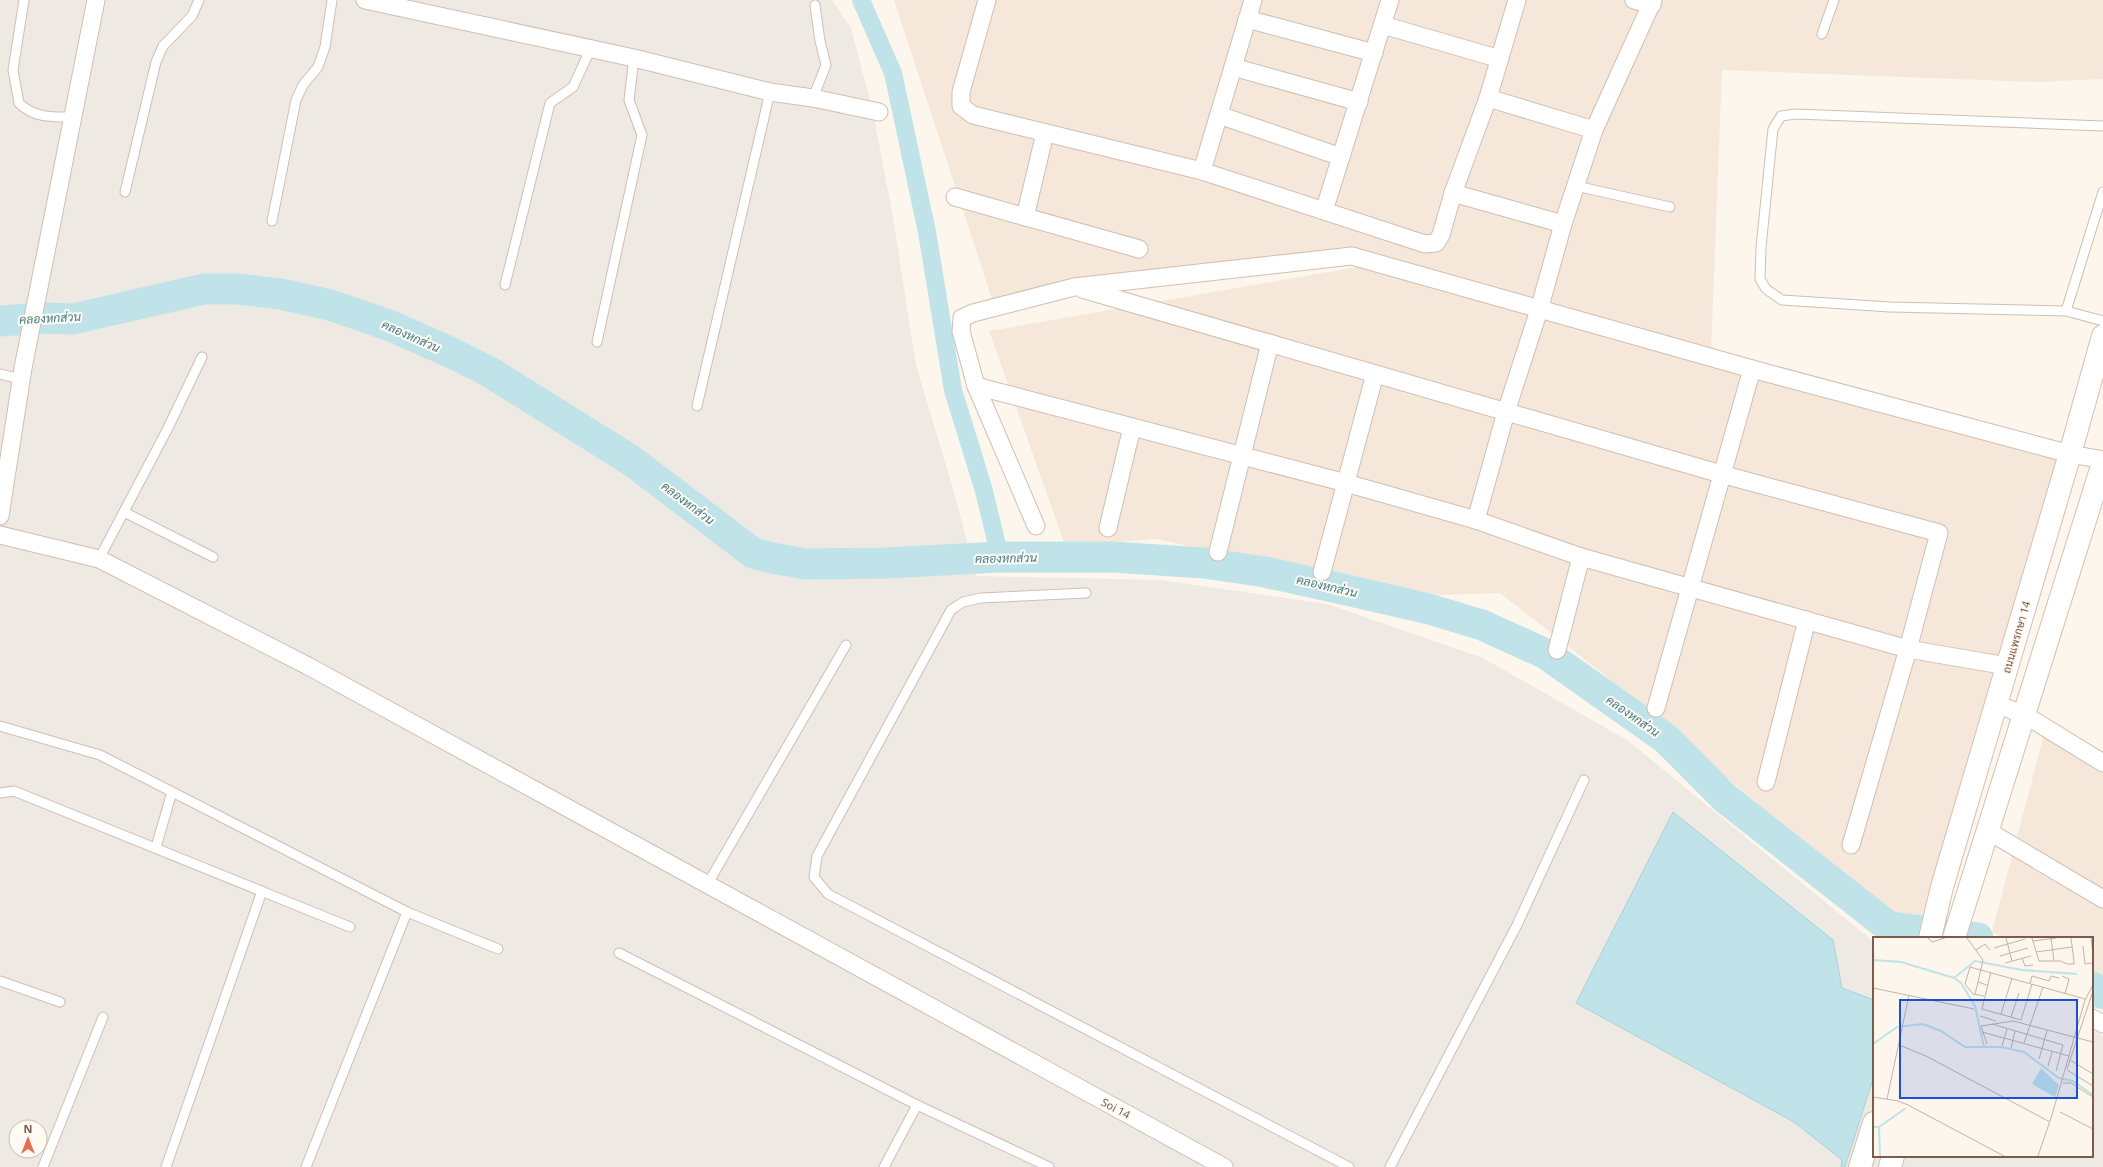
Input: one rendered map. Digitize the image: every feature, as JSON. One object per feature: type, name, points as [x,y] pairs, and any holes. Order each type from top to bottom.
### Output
[{"type":"main road","name":"ถนนแพรกษา 14","points":[[1930,937],[1942,887],[2070,454],[2103,336]]},
{"type":"main road","points":[[1954,937],[2025,715],[2103,461]]},
{"type":"main road","points":[[1860,1167],[1873,1126]]},
{"type":"main road","points":[[1890,1167],[1893,1157]]},
{"type":"street","points":[[0,516],[22,374],[96,0]]},
{"type":"street","points":[[365,0],[591,48],[770,92],[814,98],[879,112]]},
{"type":"street","points":[[987,0],[961,92],[961,106],[973,115],[1202,171],[1425,244],[1436,243],[1441,235],[1453,193],[1488,98],[1517,0]]},
{"type":"street","points":[[1202,171],[1253,0]]},
{"type":"street","points":[[1476,520],[1506,412],[1539,310],[1563,224],[1594,130],[1652,2],[1634,0]]},
{"type":"street","points":[[1324,211],[1383,25],[1386,1]]},
{"type":"street","points":[[1247,19],[1374,53]]},
{"type":"street","points":[[1383,25],[1500,59]]},
{"type":"street","points":[[1233,67],[1359,102]]},
{"type":"street","points":[[1488,98],[1594,130]]},
{"type":"street","points":[[1219,115],[1341,157]]},
{"type":"street","points":[[1025,217],[1045,133]]},
{"type":"street","points":[[1453,193],[1563,224]]},
{"type":"street","points":[[955,197],[1139,249]]},
{"type":"street","points":[[1036,526],[976,386],[961,331],[962,318],[973,313],[1074,287],[1352,256],[1752,369],[2070,454],[2103,461]]},
{"type":"street","points":[[1074,287],[1721,474],[1939,533],[1908,649],[1851,845]]},
{"type":"street","points":[[1218,552],[1270,343]]},
{"type":"street","points":[[1656,708],[1691,588],[1721,474],[1752,369]]},
{"type":"street","points":[[1322,572],[1375,374]]},
{"type":"street","points":[[976,386],[1346,483],[1476,520],[1581,557],[1908,649],[2007,666]]},
{"type":"street","points":[[1108,528],[1132,427]]},
{"type":"street","name":"Soi 14","points":[[0,535],[99,559],[308,666],[1224,1167]]},
{"type":"street","points":[[1557,650],[1581,557]]},
{"type":"street","points":[[1766,782],[1807,620]]},
{"type":"street","points":[[1996,704],[2025,715],[2103,763]]},
{"type":"street","points":[[1988,831],[2103,899]]},
{"type":"street","points":[[2093,1019],[2103,1024]]},
{"type":"lane","points":[[24,0],[13,70],[19,103],[35,114],[51,117],[72,117]]},
{"type":"lane","points":[[125,192],[156,62],[163,46],[192,16],[199,0]]},
{"type":"lane","points":[[272,221],[296,100],[302,85],[318,67],[328,31],[332,0]]},
{"type":"lane","points":[[1822,34],[1834,0]]},
{"type":"lane","points":[[814,98],[826,65],[820,41],[816,5]]},
{"type":"lane","points":[[505,285],[550,103],[573,87],[591,48]]},
{"type":"lane","points":[[597,342],[642,135],[628,100],[634,58]]},
{"type":"lane","points":[[697,406],[770,92]]},
{"type":"lane","points":[[2103,126],[1796,114],[1781,116],[1774,129],[1761,247],[1760,279],[1766,289],[1782,300],[1890,307],[2066,311],[2103,321]]},
{"type":"lane","points":[[1576,186],[1670,207]]},
{"type":"lane","points":[[2066,311],[2103,192]]},
{"type":"lane","points":[[99,559],[168,428],[202,357]]},
{"type":"lane","points":[[0,374],[22,374]]},
{"type":"lane","points":[[124,512],[213,558]]},
{"type":"lane","points":[[1086,593],[981,598],[963,602],[951,610],[817,856],[814,877],[828,894],[1349,1167]]},
{"type":"lane","points":[[707,885],[846,645]]},
{"type":"lane","points":[[0,726],[100,755],[407,912],[498,949]]},
{"type":"lane","points":[[1390,1167],[1517,925],[1584,780]]},
{"type":"lane","points":[[0,792],[14,791],[156,847],[350,927]]},
{"type":"lane","points":[[156,847],[172,792]]},
{"type":"lane","points":[[166,1167],[262,891]]},
{"type":"lane","points":[[306,1167],[407,912]]},
{"type":"lane","points":[[619,953],[917,1105],[1049,1167]]},
{"type":"lane","points":[[0,981],[60,1002]]},
{"type":"lane","points":[[43,1167],[103,1017]]},
{"type":"lane","points":[[884,1167],[917,1105]]},
{"type":"shaded area","points":[[0,0],[832,0],[851,28],[873,112],[893,218],[916,365],[954,492],[976,576],[1160,580],[1327,604],[1483,658],[1627,740],[1873,941],[1873,1157],[2093,1157],[2093,1030],[2103,1036],[2103,1167],[0,1167]]},
{"type":"shaded area","points":[[894,0],[2103,0],[2103,79],[2037,82],[1722,70],[1711,352],[1386,257],[993,302]]},
{"type":"shaded area","points":[[1386,262],[2067,451],[1931,937],[1855,886],[1602,673],[1500,593],[1441,595],[1291,570],[1157,539],[1065,545],[989,331]]},
{"type":"shaded area","points":[[2047,723],[2103,758],[2103,992],[2093,987],[2093,937],[2001,937],[1992,932]]},
{"type":"water","points":[[1673,812],[1833,940],[1842,988],[1873,1000],[1873,1079],[1845,1167],[1841,1167],[1842,1160],[1794,1122],[1576,1003]]},
{"type":"waterway","points":[[861,0],[893,73],[927,232],[953,390],[984,491],[1000,557]]},
{"type":"waterway","name":"คลองหกส่วน","points":[[0,321],[42,318],[73,319],[204,289],[237,289],[280,294],[330,305],[391,326],[488,371],[632,461],[753,553],[806,564],[886,563],[1000,557],[1112,557],[1204,563],[1265,572],[1338,588],[1429,609],[1482,625],[1546,654],[1665,738],[1725,798],[1889,927],[1970,937]]},
{"type":"waterway","name":"คลองหกส่วน","points":[[2093,988],[2103,994]]}]
